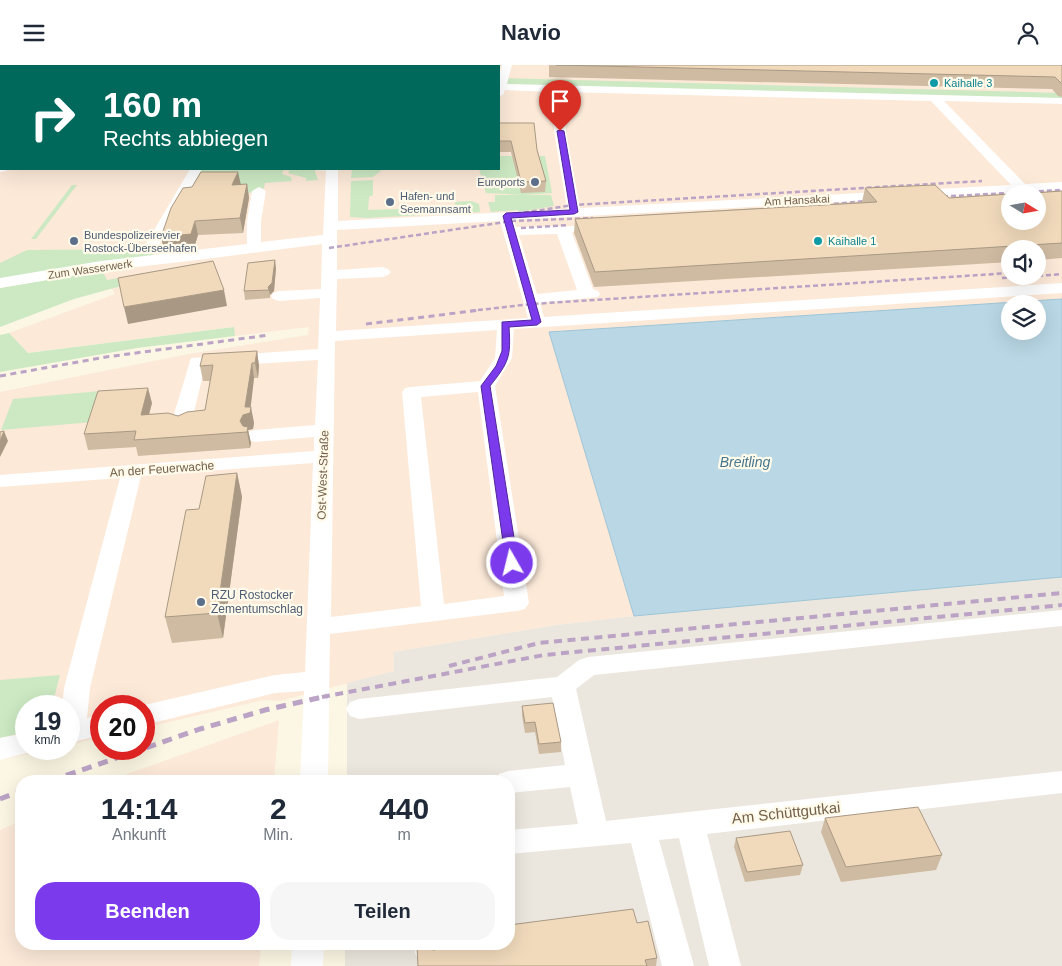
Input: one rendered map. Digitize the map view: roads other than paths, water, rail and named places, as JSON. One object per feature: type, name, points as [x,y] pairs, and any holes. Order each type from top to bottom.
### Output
[{"type":"street","points":[[501,86],[507,65]]},
{"type":"street","points":[[501,86],[1057,101],[1062,109]]},
{"type":"street","points":[[501,86],[1062,91]]},
{"type":"street","points":[[556,88],[562,139],[561,162],[574,212]]},
{"type":"street","points":[[934,98],[1018,185]]},
{"type":"street","points":[[545,139],[562,139]]},
{"type":"street","points":[[151,247],[195,170]]},
{"type":"street","name":"Ost-West-Straße","points":[[314,775],[331,170]]},
{"type":"street","name":"Am Hansakai","points":[[1046,187],[1062,186]]},
{"type":"street","name":"Am Hansakai","points":[[329,233],[506,216],[1001,189]]},
{"type":"street","points":[[254,248],[254,221],[259,191]]},
{"type":"street","points":[[506,216],[537,322]]},
{"type":"street","points":[[511,231],[566,229],[590,294],[530,299]]},
{"type":"street","name":"Zum Wasserwerk","points":[[0,283],[101,265],[198,256],[254,248],[300,241],[329,233]]},
{"type":"street","points":[[279,296],[383,272]]},
{"type":"street","points":[[181,424],[197,362],[505,324],[1062,288]]},
{"type":"street","points":[[318,627],[517,603],[486,386],[501,367],[506,351],[505,324]]},
{"type":"street","points":[[433,614],[410,392],[486,386]]},
{"type":"street","points":[[255,435],[324,430]]},
{"type":"street","name":"An der Feuerwache","points":[[0,481],[323,456]]},
{"type":"street","points":[[76,695],[132,471]]},
{"type":"street","points":[[359,709],[563,686],[588,666],[1062,618]]},
{"type":"street","points":[[155,712],[275,684],[316,680]]},
{"type":"street","points":[[563,686],[595,835]]},
{"type":"street","points":[[0,749],[15,746]]},
{"type":"street","points":[[515,781],[581,775]]},
{"type":"street","name":"Am Schüttgutkai","points":[[515,842],[595,835],[1062,782]]},
{"type":"street","points":[[690,824],[725,966]]},
{"type":"street","points":[[642,829],[678,966]]},
{"type":"street","points":[[307,966],[308,950]]},
{"type":"water","name":"Breitling","points":[[1062,299],[1062,577],[634,616],[549,332],[1001,303],[1001,340],[1046,340],[1046,300]]},
{"type":"railway","points":[[508,215],[573,205],[982,181]]},
{"type":"railway","points":[[935,197],[1062,190]]},
{"type":"railway","points":[[810,206],[877,200]]},
{"type":"railway","points":[[329,248],[512,221],[593,218]]},
{"type":"railway","points":[[521,228],[568,225]]},
{"type":"railway","points":[[470,311],[532,304],[1001,274]]},
{"type":"railway","points":[[1046,275],[1062,274]]},
{"type":"railway","points":[[366,324],[481,310]]},
{"type":"railway","points":[[0,376],[106,357],[269,335]]},
{"type":"railway","points":[[449,666],[539,643],[1062,593]]},
{"type":"railway","points":[[326,696],[544,655],[1062,605]]},
{"type":"railway","points":[[67,775],[200,729],[265,710],[326,696]]},
{"type":"railway","points":[[0,799],[15,793]]},
{"type":"place","name":"Kaihalle 3","points":[[934,83]]},
{"type":"place","name":"Euroports","points":[[535,182]]},
{"type":"place","name":"Hafen- und Seemannsamt","points":[[390,202]]},
{"type":"place","name":"Bundespolizeirevier Rostock-Überseehafen","points":[[74,241]]},
{"type":"place","name":"Kaihalle 1","points":[[818,241]]},
{"type":"place","name":"RZU Rostocker Zementumschlag","points":[[201,602]]}]
